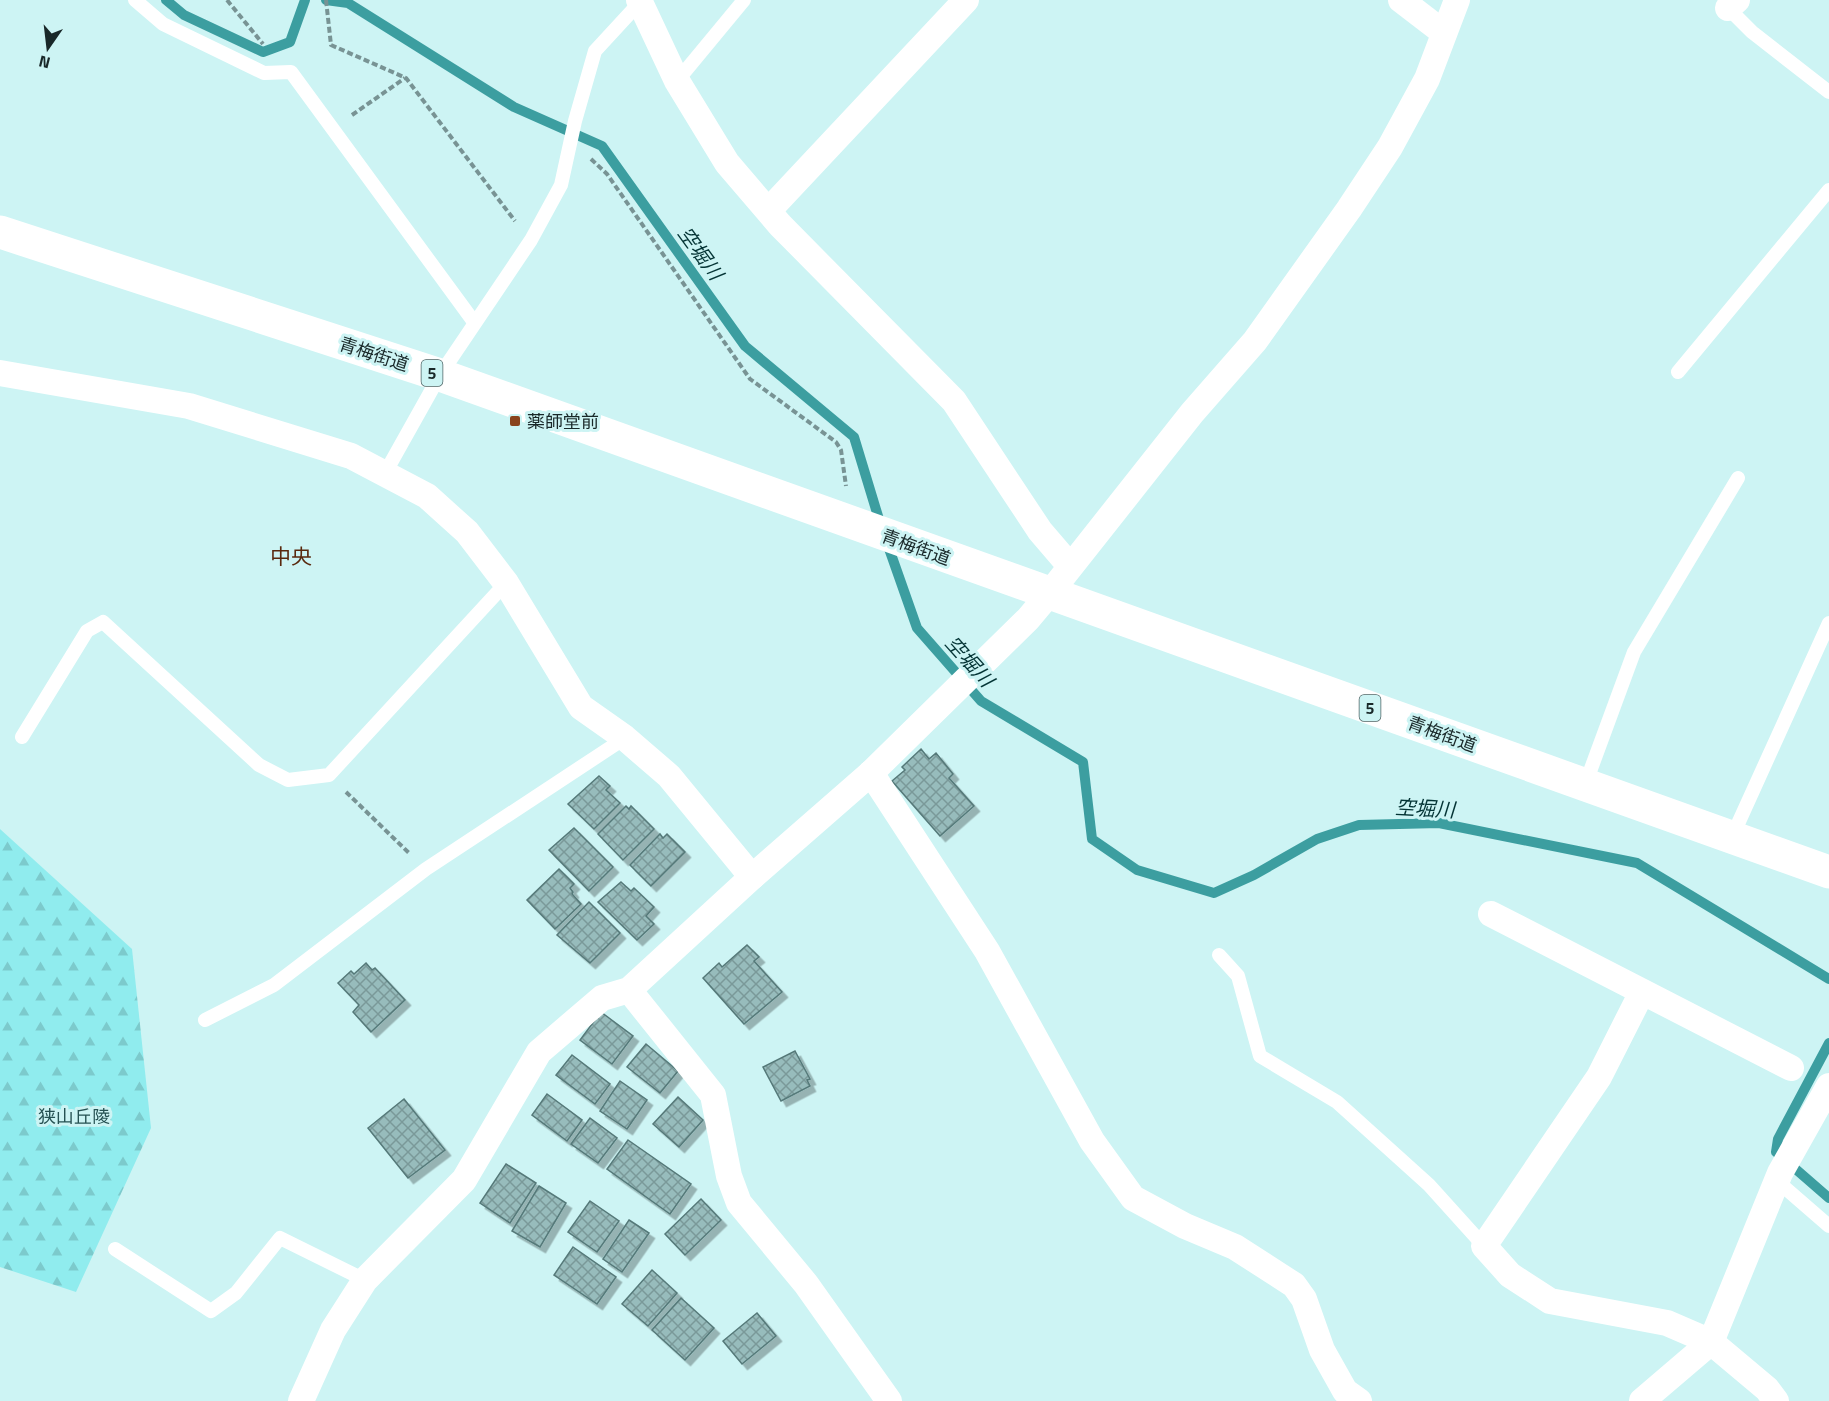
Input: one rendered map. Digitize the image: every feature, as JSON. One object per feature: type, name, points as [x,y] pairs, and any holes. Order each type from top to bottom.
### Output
[{"type":"main road","name":"青梅街道","points":[[0,232],[440,375],[1829,872]]},
{"type":"street","points":[[769,210],[966,0]]},
{"type":"street","points":[[1401,0],[1444,33]]},
{"type":"street","points":[[301,1401],[333,1330],[365,1280],[464,1180],[539,1052],[602,998],[629,990],[752,877],[871,773],[1028,619],[1049,594],[1192,413],[1255,341],[1342,219],[1390,147],[1427,79],[1457,0]]},
{"type":"street","points":[[640,1],[677,81],[727,163],[769,210],[954,401],[1040,531],[1070,566]]},
{"type":"street","points":[[0,373],[189,406],[351,456],[427,496],[467,532],[506,583],[581,707],[626,738],[669,776],[752,877]]},
{"type":"street","points":[[871,773],[987,951],[1092,1141],[1132,1198],[1185,1226],[1235,1247],[1294,1285],[1304,1299],[1322,1350],[1345,1391],[1359,1401]]},
{"type":"street","points":[[1491,914],[1791,1068]]},
{"type":"street","points":[[629,990],[713,1095],[729,1176],[739,1203],[806,1284],[889,1401]]},
{"type":"street","points":[[1642,993],[1599,1077],[1484,1246],[1510,1275],[1550,1301],[1667,1323],[1711,1342],[1767,1389],[1776,1401]]},
{"type":"street","points":[[1642,1401],[1711,1342],[1782,1169],[1829,1086]]},
{"type":"lane","points":[[135,0],[163,24],[264,73],[291,72],[474,322]]},
{"type":"lane","points":[[677,81],[744,0]]},
{"type":"lane","points":[[384,475],[440,375],[531,240],[561,185],[574,121],[595,51],[640,1]]},
{"type":"lane","points":[[1729,3],[1785,59],[1829,92]]},
{"type":"lane","points":[[1678,372],[1829,190]]},
{"type":"lane","points":[[1585,785],[1634,652],[1738,478]]},
{"type":"lane","points":[[22,737],[87,631],[103,622],[259,765],[288,780],[329,775],[506,583]]},
{"type":"lane","points":[[1732,837],[1829,623]]},
{"type":"lane","points":[[205,1020],[274,985],[426,869],[626,738]]},
{"type":"lane","points":[[1219,955],[1238,976],[1260,1056],[1337,1102],[1429,1185],[1484,1246]]},
{"type":"lane","points":[[1782,1169],[1829,1226]]},
{"type":"lane","points":[[115,1249],[211,1311],[236,1293],[280,1238],[365,1280]]},
{"type":"path","points":[[227,0],[254,34]]},
{"type":"path","points":[[326,0],[331,45],[406,78],[531,240]]},
{"type":"path","points":[[332,129],[406,78]]},
{"type":"path","points":[[570,140],[607,174],[750,379],[836,442],[841,450],[851,523]]},
{"type":"path","points":[[329,775],[426,869]]},
{"type":"green space","name":"狭山丘陵","points":[[0,829],[132,949],[151,1128],[76,1292],[0,1267]]},
{"type":"building","points":[[921,749],[929,759],[936,753],[953,774],[949,778],[974,806],[940,836],[892,781],[905,770],[902,767]]},
{"type":"building","points":[[599,776],[610,786],[606,790],[620,803],[594,829],[568,804]]},
{"type":"building","points":[[626,806],[629,809],[631,806],[654,829],[623,860],[598,834]]},
{"type":"building","points":[[574,828],[613,867],[589,891],[549,850]]},
{"type":"building","points":[[660,834],[663,838],[667,834],[685,852],[651,886],[630,865]]},
{"type":"building","points":[[559,869],[574,884],[570,888],[572,894],[581,904],[555,929],[527,900]]},
{"type":"building","points":[[621,882],[631,891],[634,888],[654,907],[646,916],[654,924],[637,940],[598,902]]},
{"type":"building","points":[[589,902],[620,933],[590,963],[557,935]]},
{"type":"building","points":[[747,945],[759,957],[754,961],[782,992],[744,1024],[703,978],[719,963],[722,967]]},
{"type":"building","points":[[366,963],[372,970],[375,968],[405,1000],[371,1032],[353,1012],[359,1005],[338,983],[351,971],[354,974]]},
{"type":"building","points":[[601,1012],[633,1036],[612,1064],[580,1040]]},
{"type":"building","points":[[646,1044],[678,1071],[660,1093],[627,1067]]},
{"type":"building","points":[[795,1051],[810,1079],[807,1080],[810,1086],[781,1101],[763,1067]]},
{"type":"building","points":[[572,1055],[610,1084],[595,1104],[556,1075]]},
{"type":"building","points":[[620,1081],[647,1100],[627,1129],[600,1111]]},
{"type":"building","points":[[547,1094],[582,1120],[567,1141],[532,1115]]},
{"type":"building","points":[[678,1097],[703,1120],[679,1147],[653,1124]]},
{"type":"building","points":[[404,1099],[445,1150],[408,1178],[368,1128]]},
{"type":"building","points":[[590,1118],[617,1138],[598,1163],[571,1144]]},
{"type":"building","points":[[628,1140],[691,1184],[670,1214],[607,1169]]},
{"type":"building","points":[[506,1164],[536,1183],[510,1223],[480,1203]]},
{"type":"building","points":[[539,1186],[566,1203],[540,1247],[512,1231]]},
{"type":"building","points":[[701,1199],[721,1220],[685,1255],[665,1234]]},
{"type":"building","points":[[590,1201],[619,1221],[597,1252],[568,1232]]},
{"type":"building","points":[[629,1220],[649,1233],[622,1272],[603,1259]]},
{"type":"building","points":[[573,1247],[616,1277],[597,1304],[554,1275]]},
{"type":"building","points":[[652,1270],[677,1293],[648,1326],[622,1304]]},
{"type":"building","points":[[681,1298],[714,1328],[685,1360],[652,1330]]},
{"type":"building","points":[[757,1313],[776,1336],[742,1364],[723,1341]]},
{"type":"waterway","name":"空堀川","points":[[166,0],[184,15],[263,52],[290,42],[305,0]]},
{"type":"waterway","name":"空堀川","points":[[326,0],[348,3],[514,107],[602,146],[745,346],[854,437],[881,526]]},
{"type":"waterway","name":"空堀川","points":[[886,540],[917,628],[981,701],[1083,762],[1092,839],[1137,870],[1214,893],[1254,875],[1317,839],[1359,825],[1439,823],[1637,863],[1829,979]]},
{"type":"waterway","name":"空堀川","points":[[1829,1043],[1778,1139],[1776,1152],[1829,1198]]},
{"type":"place","name":"薬師堂前","points":[[515,421]]},
{"type":"district","name":"中央","points":[[291,556]]}]
